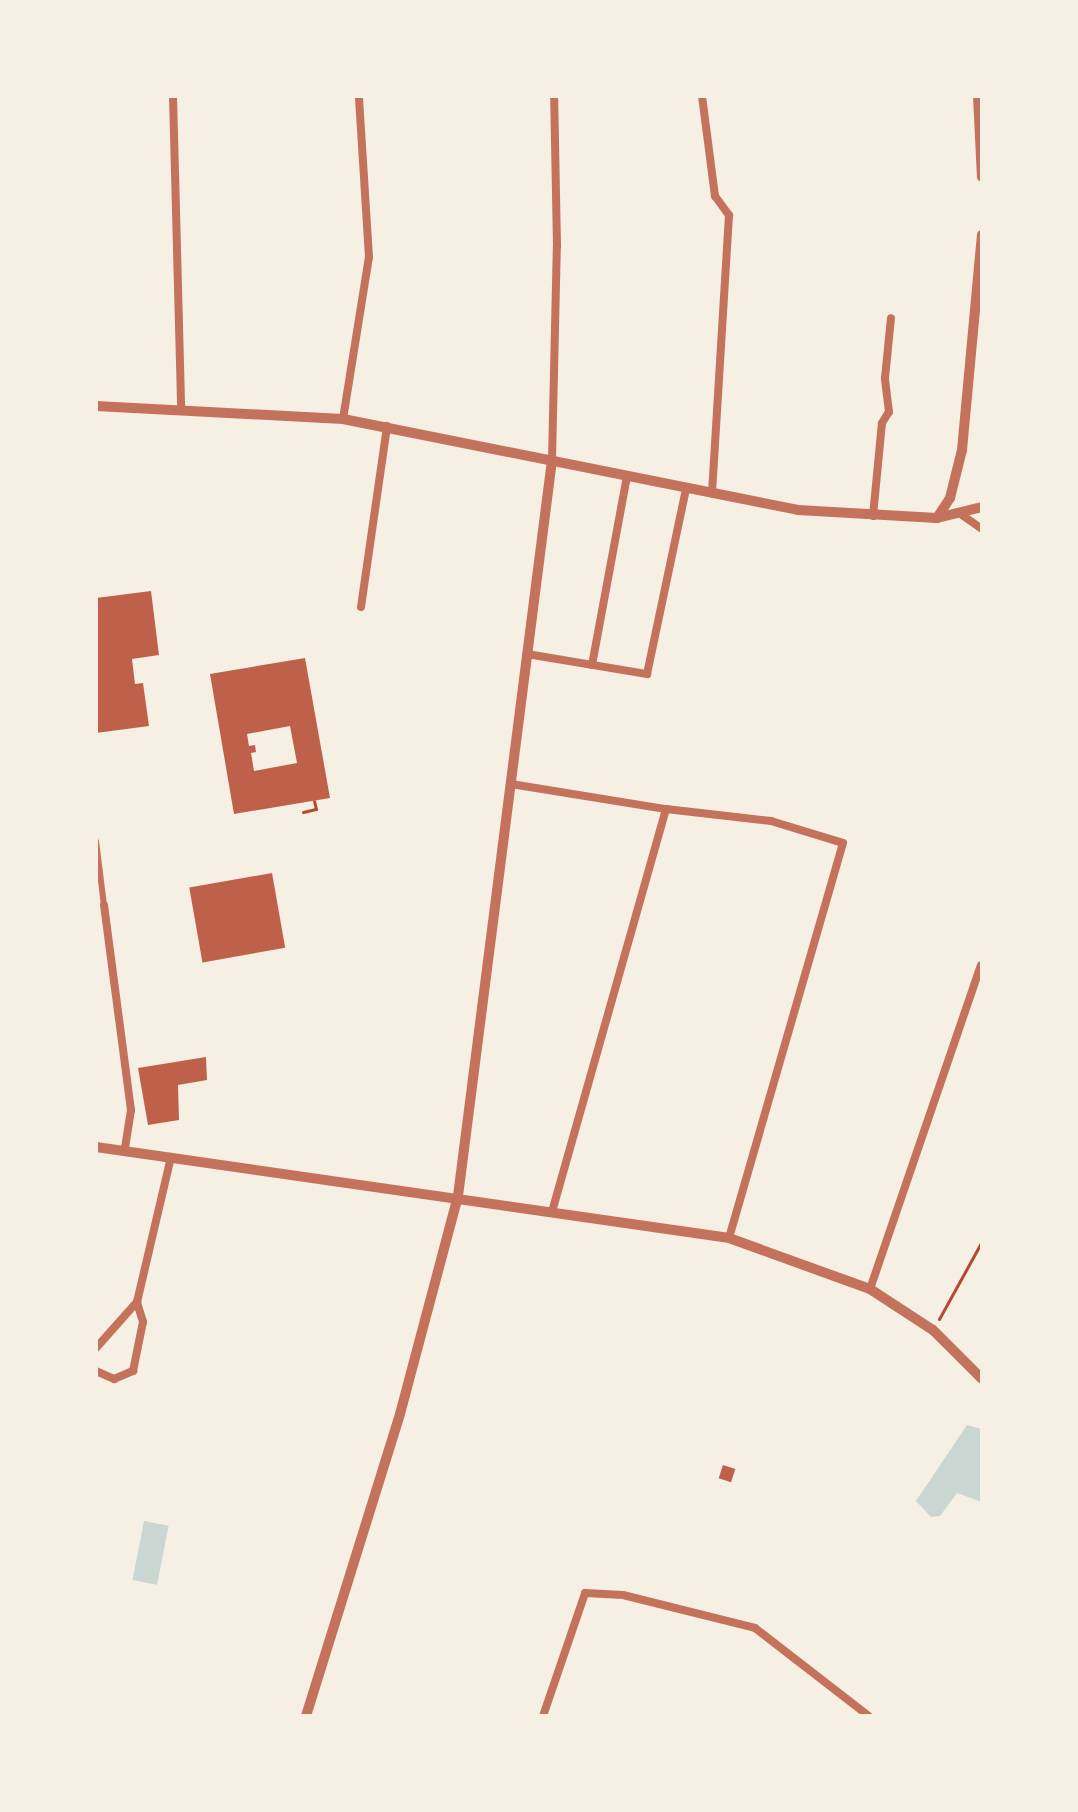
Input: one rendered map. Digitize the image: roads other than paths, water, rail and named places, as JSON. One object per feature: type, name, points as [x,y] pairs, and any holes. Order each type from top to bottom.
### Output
[{"type":"street","points":[[173,96],[181,411]]},
{"type":"street","points":[[343,419],[369,257],[359,96]]},
{"type":"street","points":[[306,1716],[400,1414],[458,1196],[552,460],[557,246],[554,96]]},
{"type":"street","points":[[702,96],[715,196],[729,215],[712,493]]},
{"type":"street","points":[[978,96],[982,177]]},
{"type":"street","points":[[937,518],[957,478],[982,235]]},
{"type":"street","points":[[979,271],[982,292]]},
{"type":"street","points":[[873,516],[882,423],[889,412],[885,378],[891,318]]},
{"type":"street","points":[[96,406],[343,419],[798,510],[937,518],[962,515],[982,507]]},
{"type":"street","points":[[361,607],[387,426]]},
{"type":"street","points":[[592,665],[627,476]]},
{"type":"street","points":[[527,654],[647,674],[686,489]]},
{"type":"street","points":[[962,515],[982,529]]},
{"type":"street","points":[[511,784],[666,809],[771,821],[843,843],[729,1238]]},
{"type":"street","points":[[552,1211],[666,809]]},
{"type":"street","points":[[96,841],[131,1110],[125,1149]]},
{"type":"street","points":[[870,1289],[981,965]]},
{"type":"street","points":[[96,1147],[458,1196],[729,1238],[870,1289],[933,1330],[982,1379]]},
{"type":"street","points":[[96,1348],[137,1302],[171,1157]]},
{"type":"street","points":[[96,1371],[114,1379],[133,1371],[143,1322],[137,1302]]},
{"type":"street","points":[[543,1716],[585,1593],[623,1595],[755,1628],[864,1715]]}]
